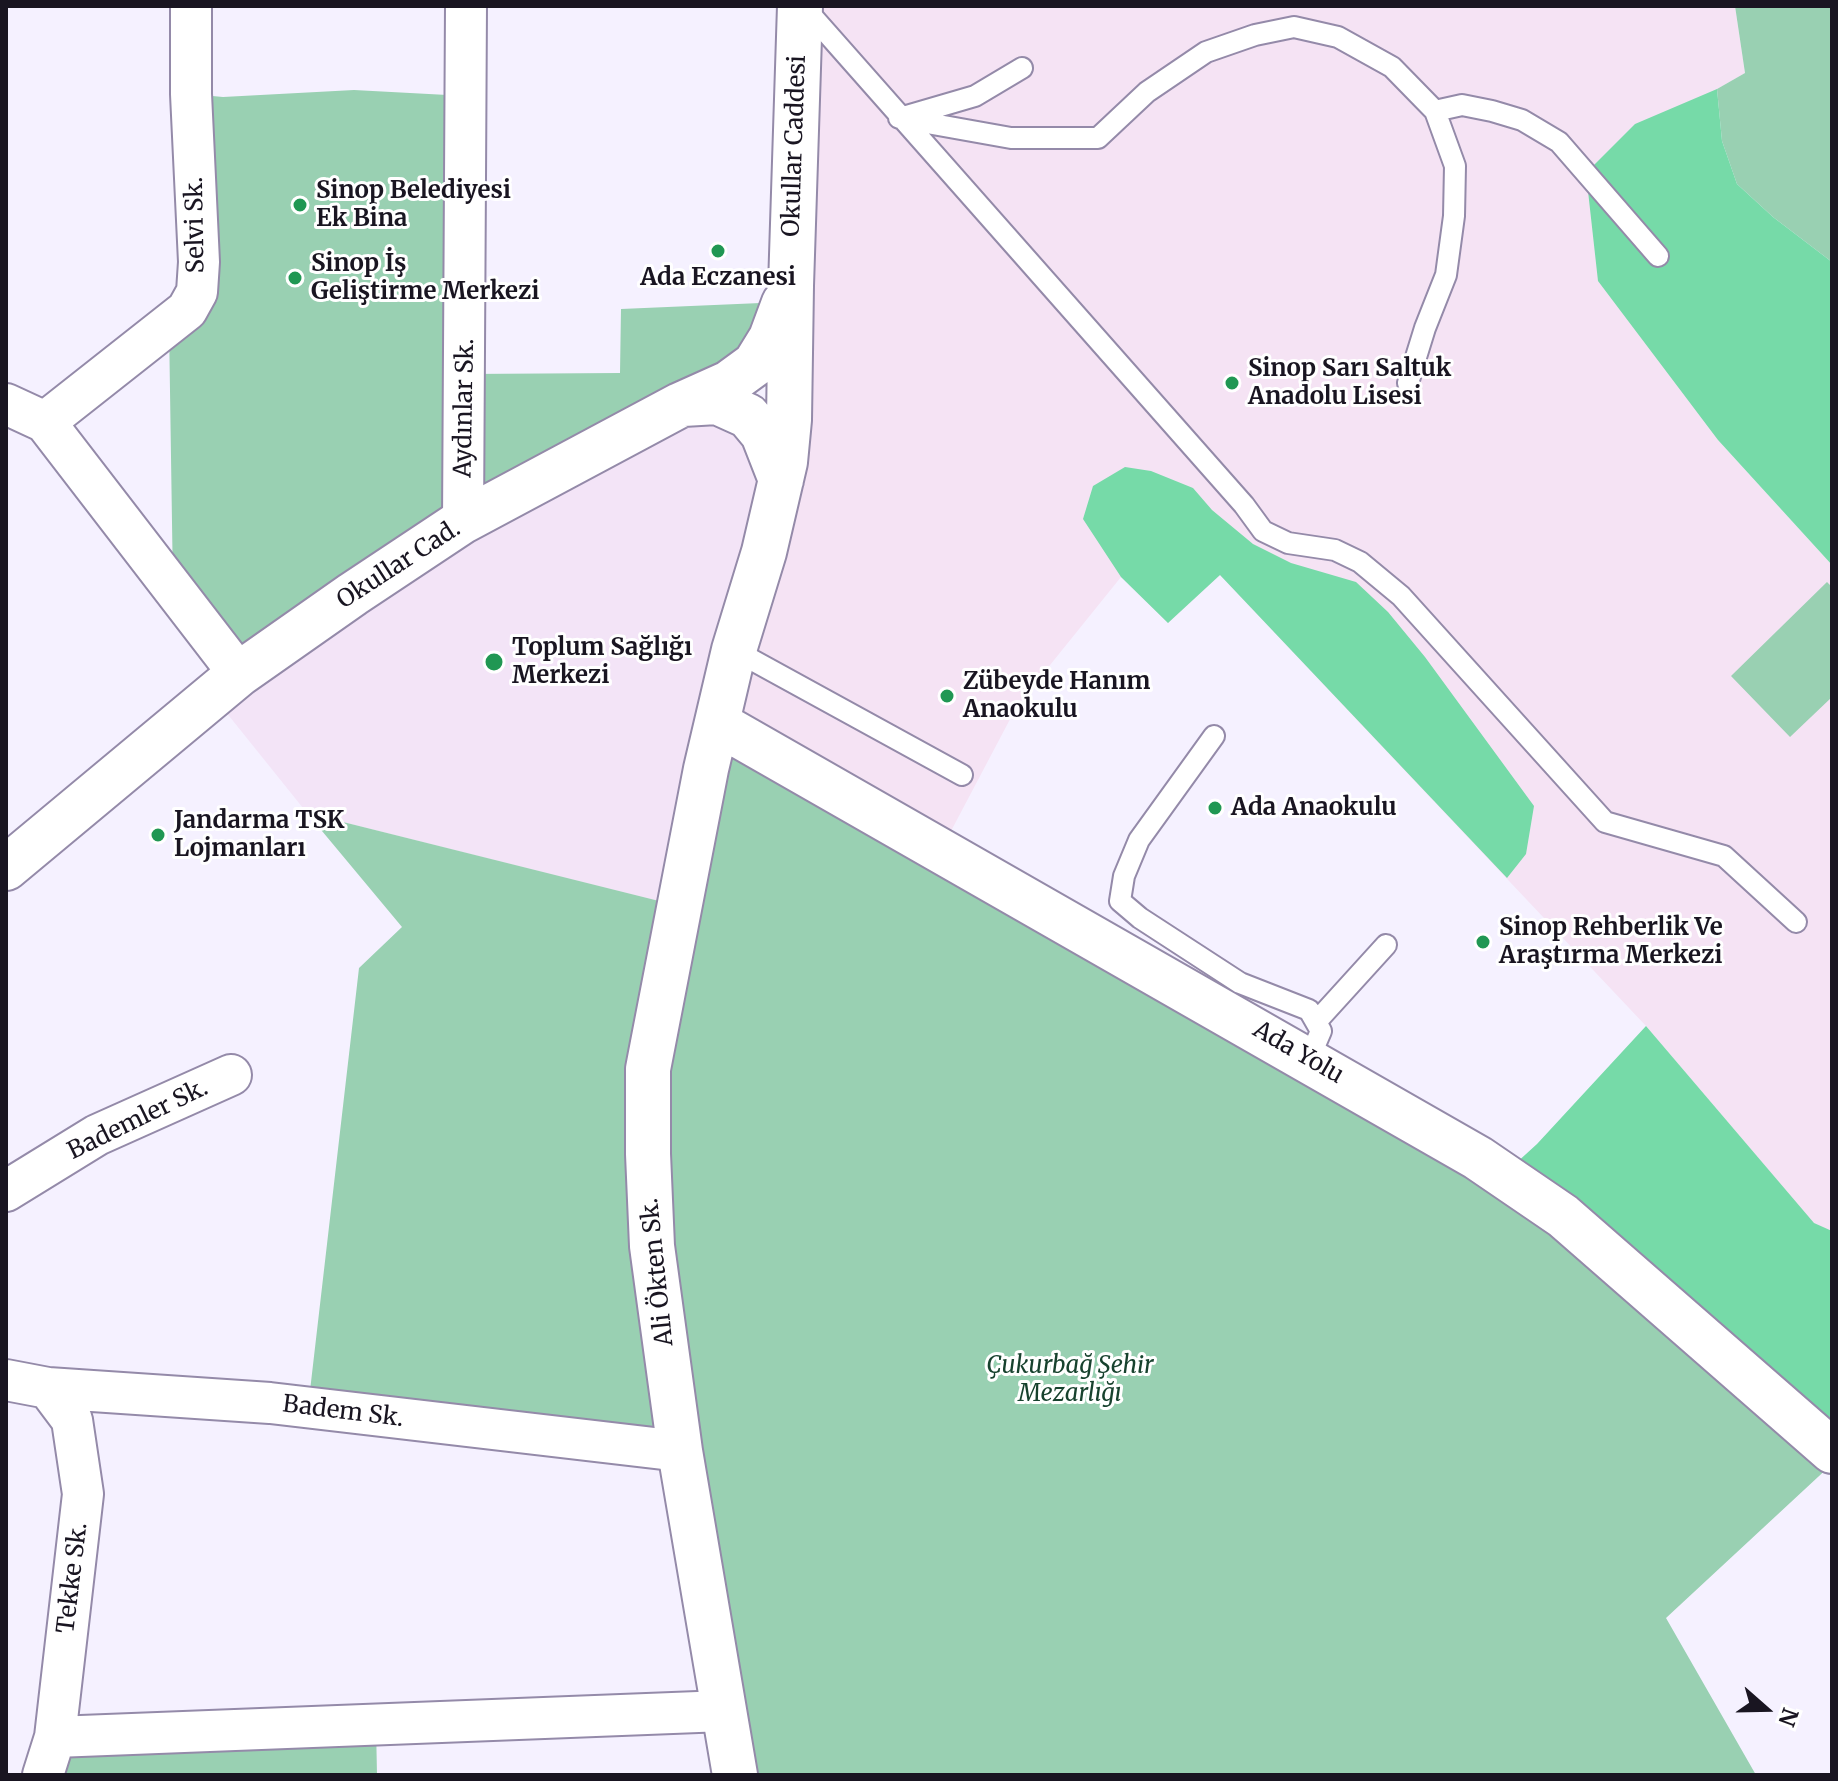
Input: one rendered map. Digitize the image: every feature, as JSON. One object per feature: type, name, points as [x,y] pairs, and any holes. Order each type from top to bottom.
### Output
[{"type":"street","name":"Selvi Sk.","points":[[45,422],[187,310],[197,292],[199,262],[191,94],[191,6]]},
{"type":"street","name":"Aydınlar Sk.","points":[[463,521],[466,6]]},
{"type":"street","name":"Okullar Caddesi","points":[[781,480],[789,420],[802,6]]},
{"type":"street","name":"Okullar Cad.","points":[[6,868],[239,674],[353,594],[463,521],[680,405],[729,383],[755,364],[771,338],[791,286]]},
{"type":"street","points":[[680,405],[717,402],[748,416],[763,434],[781,480]]},
{"type":"street","points":[[6,404],[45,422],[239,674]]},
{"type":"street","name":"Ali Ökten Sk.","points":[[735,1775],[680,1451],[652,1246],[648,1069],[706,769],[734,650],[764,552],[781,480]]},
{"type":"street","name":"Ada Yolu","points":[[717,723],[1312,1040],[1563,1216],[1832,1451]]},
{"type":"street","name":"Bademler Sk.","points":[[6,1191],[97,1135],[231,1075]]},
{"type":"street","name":"Badem Sk.","points":[[6,1380],[48,1388],[270,1403],[680,1451]]},
{"type":"street","name":"Tekke Sk.","points":[[43,1775],[55,1737],[83,1494],[72,1420],[48,1388]]},
{"type":"street","points":[[55,1737],[724,1711]]},
{"type":"lane","points":[[802,6],[1244,505],[1263,531],[1288,543],[1335,550],[1360,562],[1401,596],[1605,822],[1724,856],[1796,922]]},
{"type":"lane","points":[[899,118],[1011,138],[1098,138],[1147,92],[1206,52],[1255,35],[1294,27],[1338,37],[1392,67],[1435,111],[1455,166],[1454,216],[1446,275],[1408,383]]},
{"type":"lane","points":[[899,118],[975,96],[1022,68]]},
{"type":"lane","points":[[1435,111],[1462,105],[1492,111],[1522,120],[1559,142],[1658,256]]},
{"type":"lane","points":[[734,650],[962,775]]},
{"type":"lane","points":[[1214,736],[1139,840],[1124,876],[1120,901],[1140,918],[1240,983],[1309,1010],[1312,1040]]},
{"type":"lane","points":[[1312,1040],[1386,945]]},
{"type":"shaded area","points":[[800,6],[1735,6],[1745,73],[1717,89],[1718,440],[1832,565],[1832,1231],[1814,1224],[1646,1026],[1220,575],[1168,623],[1121,577],[1017,706],[941,850],[717,723],[764,552]]},
{"type":"shaded area","name":"Toplum Sağlığı Merkezi","points":[[717,402],[781,480],[679,907],[307,813],[213,696],[353,594]]},
{"type":"green space","points":[[1735,6],[1832,6],[1832,262],[1773,217],[1737,184],[1722,141],[1717,89],[1745,73]]},
{"type":"green space","points":[[1717,89],[1722,141],[1737,184],[1773,217],[1832,262],[1832,565],[1718,440],[1598,281],[1586,173],[1635,124]]},
{"type":"green space","points":[[354,90],[466,96],[466,374],[620,373],[621,309],[784,302],[771,338],[239,674],[173,588],[169,325],[187,310],[191,94],[223,97]]},
{"type":"green space","points":[[1125,467],[1151,471],[1193,488],[1212,510],[1253,544],[1291,563],[1356,582],[1388,612],[1425,657],[1534,806],[1526,854],[1507,878],[1220,575],[1168,623],[1121,577],[1083,519],[1093,486]]},
{"type":"green space","points":[[1827,582],[1832,587],[1832,697],[1790,737],[1731,676]]},
{"type":"green space","name":"Çukurbağ Şehir Mezarlığı","points":[[717,723],[1478,1158],[1832,1464],[1666,1618],[1756,1775],[735,1775],[680,1451],[308,1408],[359,968],[402,927],[307,813],[679,906]]},
{"type":"green space","points":[[1646,1026],[1814,1223],[1832,1231],[1832,1451],[1503,1175],[1537,1144]]},
{"type":"green space","points":[[376,1725],[377,1775],[43,1775],[55,1737]]},
{"type":"place","name":"Sinop Belediyesi Ek Bina","points":[[300,205]]},
{"type":"place","name":"Ada Eczanesi","points":[[718,251]]},
{"type":"place","name":"Sinop İş Geliştirme Merkezi","points":[[295,278]]},
{"type":"place","name":"Sinop Sarı Saltuk Anadolu Lisesi","points":[[1232,383]]},
{"type":"place","name":"Toplum Sağlığı Merkezi","points":[[494,662]]},
{"type":"place","name":"Zübeyde Hanım Anaokulu","points":[[947,696]]},
{"type":"place","name":"Ada Anaokulu","points":[[1215,808]]},
{"type":"place","name":"Jandarma TSK Lojmanları","points":[[158,835]]},
{"type":"place","name":"Sinop Rehberlik Ve Araştırma Merkezi","points":[[1483,942]]}]
